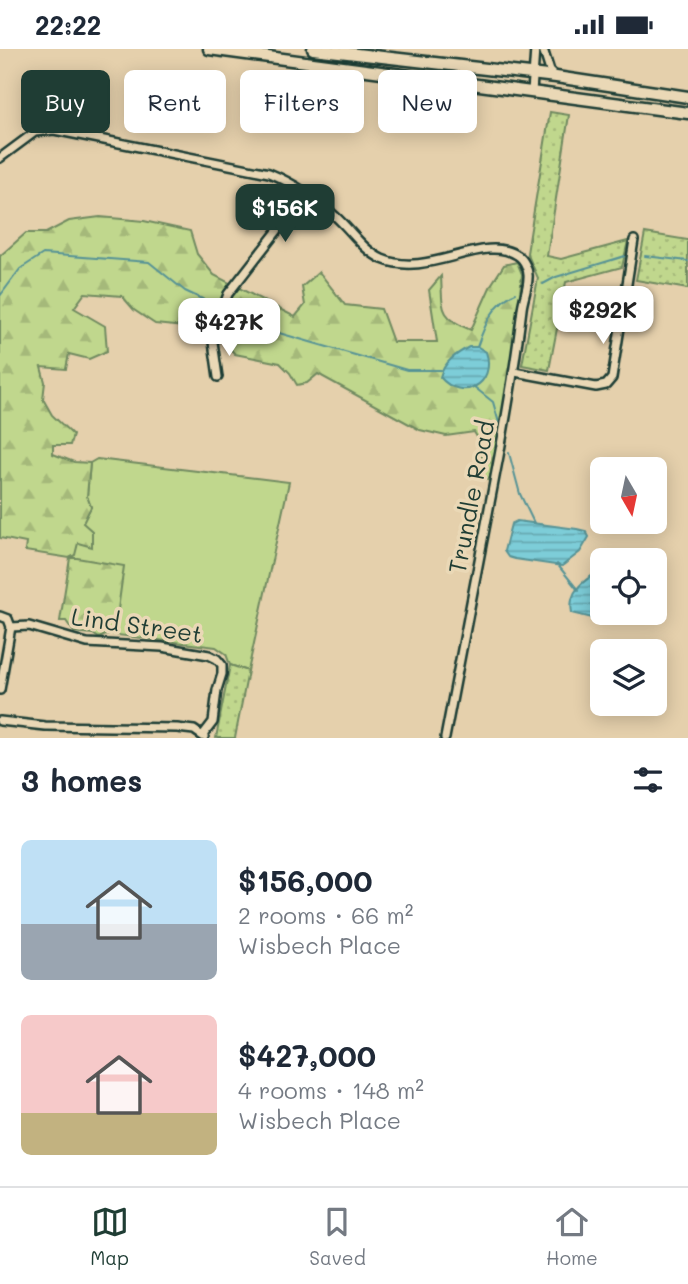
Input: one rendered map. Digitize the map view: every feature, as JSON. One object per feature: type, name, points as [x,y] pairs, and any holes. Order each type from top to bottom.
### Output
[{"type":"highway","points":[[209,49],[688,113]]},
{"type":"highway","points":[[313,49],[533,74],[688,96]]},
{"type":"street","points":[[532,92],[535,49]]},
{"type":"street","points":[[543,49],[550,71],[556,77]]},
{"type":"street","points":[[0,158],[35,131],[54,130],[269,173],[306,194],[228,294],[214,332],[218,377]]},
{"type":"street","name":"Trundle Road","points":[[306,194],[335,216],[366,248],[382,259],[405,265],[424,265],[484,249],[500,250],[517,255],[525,263],[529,276],[515,372],[445,738]]},
{"type":"street","points":[[515,372],[596,387],[606,386],[612,378],[634,240]]},
{"type":"street","points":[[0,616],[8,619],[11,627],[0,690]]},
{"type":"street","name":"Lind Street","points":[[11,627],[29,626],[87,643],[162,647],[209,655],[217,659],[222,665],[222,674],[213,722],[203,737]]},
{"type":"street","points":[[0,721],[44,726],[177,728],[194,730],[203,737]]},
{"type":"green space","points":[[550,112],[569,115],[547,256],[561,259],[628,241],[622,267],[566,282],[549,370],[522,365],[538,278],[527,253]]},
{"type":"green space","points":[[100,217],[144,221],[190,231],[197,254],[214,275],[295,317],[305,305],[302,287],[319,272],[345,305],[381,309],[393,342],[437,342],[429,290],[441,276],[444,310],[453,321],[471,330],[491,285],[504,265],[517,262],[522,274],[513,361],[489,481],[482,476],[482,445],[474,432],[446,436],[420,430],[318,374],[307,383],[297,385],[280,363],[235,354],[222,340],[204,329],[155,324],[134,310],[122,296],[85,293],[74,308],[105,326],[107,351],[89,359],[69,354],[66,369],[41,367],[45,382],[43,399],[52,415],[73,435],[70,445],[53,445],[53,454],[74,462],[90,463],[87,496],[91,507],[83,523],[92,531],[92,547],[78,543],[75,555],[71,557],[124,566],[115,631],[99,638],[93,634],[74,632],[66,621],[60,621],[70,558],[25,551],[26,543],[0,538],[0,256],[26,233],[46,233],[69,221]]},
{"type":"green space","points":[[645,233],[688,240],[688,289],[636,280]]},
{"type":"green space","points":[[97,459],[289,482],[248,671],[230,665],[226,654],[216,647],[109,634],[115,631],[70,557],[91,507],[87,497],[90,463]]},
{"type":"green space","points":[[230,665],[248,671],[235,738],[216,738]]},
{"type":"water","points":[[469,347],[478,347],[486,352],[487,373],[475,386],[458,389],[440,377],[451,359]]},
{"type":"water","points":[[517,521],[586,531],[589,537],[580,552],[562,566],[515,559],[508,557],[504,551],[511,524]]},
{"type":"water","points":[[589,577],[590,618],[572,613],[571,605],[575,592]]},
{"type":"waterway","points":[[0,296],[20,269],[43,254],[149,262],[185,291],[217,306]]},
{"type":"waterway","points":[[543,284],[556,277],[625,256]]},
{"type":"waterway","points":[[645,256],[688,261]]},
{"type":"waterway","points":[[477,347],[496,308],[516,293]]},
{"type":"waterway","points":[[229,311],[279,333],[407,370],[441,370]]},
{"type":"waterway","points":[[473,386],[493,402],[499,423]]},
{"type":"waterway","points":[[509,453],[520,494],[534,523]]},
{"type":"waterway","points":[[557,564],[578,590]]}]
